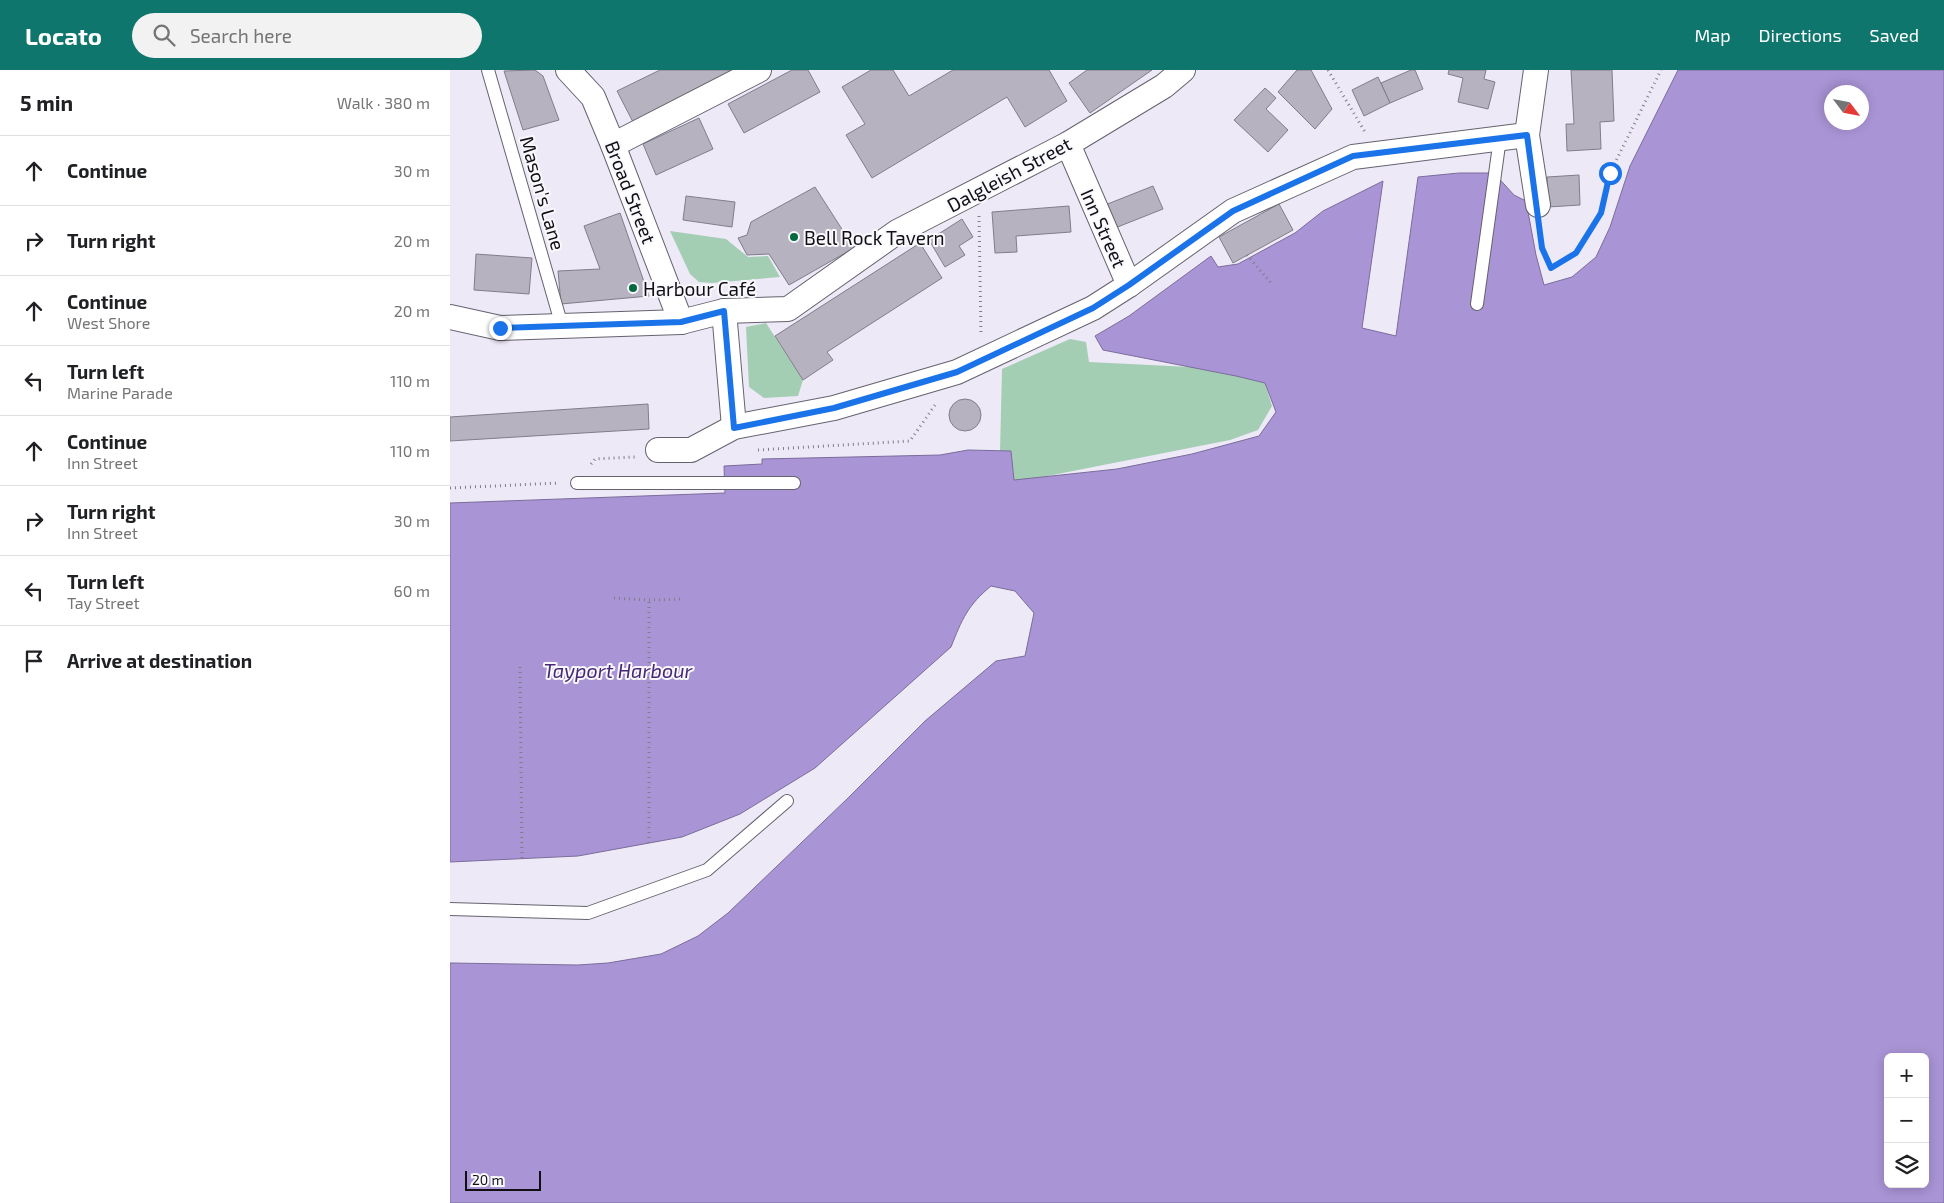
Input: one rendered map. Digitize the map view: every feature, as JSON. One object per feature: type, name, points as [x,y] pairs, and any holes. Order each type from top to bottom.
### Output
[{"type":"street","name":"Broad Street","points":[[568,70],[593,97],[614,145],[681,322]]},
{"type":"street","points":[[614,145],[759,70]]},
{"type":"street","name":"Dalgleish Street","points":[[450,317],[500,328],[681,322],[724,311],[788,309],[897,232],[1068,144],[1164,86],[1183,70]]},
{"type":"street","points":[[1536,70],[1527,135],[1538,205]]},
{"type":"street","points":[[1129,285],[1233,211],[1353,156],[1527,135]]},
{"type":"street","name":"Inn Street","points":[[647,453],[692,450],[734,428],[834,408],[957,372],[1093,308],[1129,285],[1068,144]]},
{"type":"street","points":[[724,311],[734,428]]},
{"type":"lane","name":"Mason's Lane","points":[[488,70],[562,326]]},
{"type":"lane","points":[[1477,304],[1500,138]]},
{"type":"lane","points":[[577,483],[794,483]]},
{"type":"lane","points":[[450,909],[588,913],[707,870],[787,801]]},
{"type":"path","points":[[1328,70],[1378,154]]},
{"type":"path","points":[[1538,205],[1542,248],[1551,268],[1576,253],[1601,213],[1610,173],[1661,70]]},
{"type":"path","points":[[978,190],[982,361]]},
{"type":"path","points":[[1247,255],[1271,283]]},
{"type":"path","points":[[450,488],[577,483],[595,459],[647,453]]},
{"type":"path","points":[[614,598],[683,599]]},
{"type":"path","points":[[649,600],[649,843]]},
{"type":"path","points":[[520,667],[522,859]]},
{"type":"green space","points":[[670,231],[726,239],[748,257],[768,256],[780,277],[712,283],[699,282],[690,274]]},
{"type":"green space","points":[[766,323],[803,380],[798,396],[764,398],[749,387],[746,327]]},
{"type":"green space","points":[[1070,339],[1086,342],[1089,362],[1251,370],[1265,383],[1272,406],[1258,430],[1230,440],[1002,485],[1000,452],[1002,369]]},
{"type":"water","name":"Tayport Harbour","points":[[1678,70],[1944,70],[1944,1203],[450,1203],[450,963],[578,965],[608,963],[661,954],[698,936],[728,913],[925,721],[996,661],[1025,656],[1034,613],[1015,591],[991,586],[966,613],[951,647],[815,768],[740,814],[682,837],[578,856],[450,862],[450,503],[725,493],[724,466],[762,464],[762,459],[940,455],[968,450],[1011,451],[1014,480],[1117,469],[1192,454],[1259,436],[1276,412],[1265,383],[1103,350],[1095,336],[1129,316],[1211,256],[1218,267],[1238,264],[1295,233],[1323,211],[1383,181],[1362,328],[1396,336],[1418,177],[1459,173],[1494,173],[1514,195],[1526,201],[1536,255],[1544,285],[1572,277],[1596,257],[1610,227],[1630,166]]},
{"type":"building","points":[[535,70],[543,76],[559,120],[523,130],[504,71]]},
{"type":"building","points":[[660,70],[737,70],[633,122],[617,91]]},
{"type":"building","points":[[792,70],[808,70],[820,92],[744,133],[728,104]]},
{"type":"building","points":[[871,70],[893,70],[909,96],[953,70],[1049,70],[1067,101],[1025,127],[1007,97],[872,178],[846,135],[865,124],[842,87]]},
{"type":"building","points":[[1087,70],[1152,70],[1090,113],[1069,83]]},
{"type":"building","points":[[1297,70],[1311,70],[1332,109],[1315,129],[1278,92]]},
{"type":"building","points":[[1415,70],[1423,89],[1390,103],[1381,83]]},
{"type":"building","points":[[1449,70],[1486,70],[1484,79],[1495,82],[1488,109],[1458,102],[1463,78],[1448,74]]},
{"type":"building","points":[[1571,70],[1612,70],[1614,121],[1600,122],[1601,149],[1567,151],[1566,124],[1574,124]]},
{"type":"building","points":[[1378,77],[1390,103],[1364,116],[1352,90]]},
{"type":"building","points":[[1265,88],[1276,98],[1266,109],[1288,130],[1268,152],[1234,120]]},
{"type":"building","points":[[699,118],[713,149],[656,175],[643,144]]},
{"type":"building","points":[[1579,175],[1580,205],[1548,207],[1547,177]]},
{"type":"building","points":[[1153,186],[1163,209],[1110,230],[1100,207]]},
{"type":"building","name":"Bell Rock Tavern","points":[[815,187],[854,248],[789,285],[769,254],[747,255],[738,238],[747,235],[751,222]]},
{"type":"building","points":[[686,196],[735,202],[732,227],[683,220]]},
{"type":"building","points":[[1279,204],[1293,230],[1233,263],[1219,237]]},
{"type":"building","points":[[1069,206],[1071,232],[1016,236],[1017,252],[995,253],[992,212]]},
{"type":"building","points":[[620,213],[649,296],[561,304],[558,271],[600,269],[584,226]]},
{"type":"building","points":[[962,219],[973,237],[959,246],[965,255],[945,267],[929,240]]},
{"type":"building","points":[[920,243],[942,278],[827,352],[833,360],[803,380],[775,336]]},
{"type":"building","points":[[476,254],[532,258],[529,294],[474,290]]},
{"type":"building","points":[[965,399],[977,403],[981,415],[977,427],[965,431],[953,427],[949,415],[953,403]]},
{"type":"building","points":[[648,404],[649,429],[450,441],[450,417]]},
{"type":"place","name":"Bell Rock Tavern","points":[[794,237]]},
{"type":"place","name":"Harbour Café","points":[[633,288]]},
{"type":"route","points":[[500,328],[681,322],[724,311],[734,428],[834,408],[957,372],[1093,308],[1129,285],[1233,211],[1353,156],[1527,135],[1538,205],[1542,248],[1551,268],[1576,253],[1601,213],[1610,173]]}]
